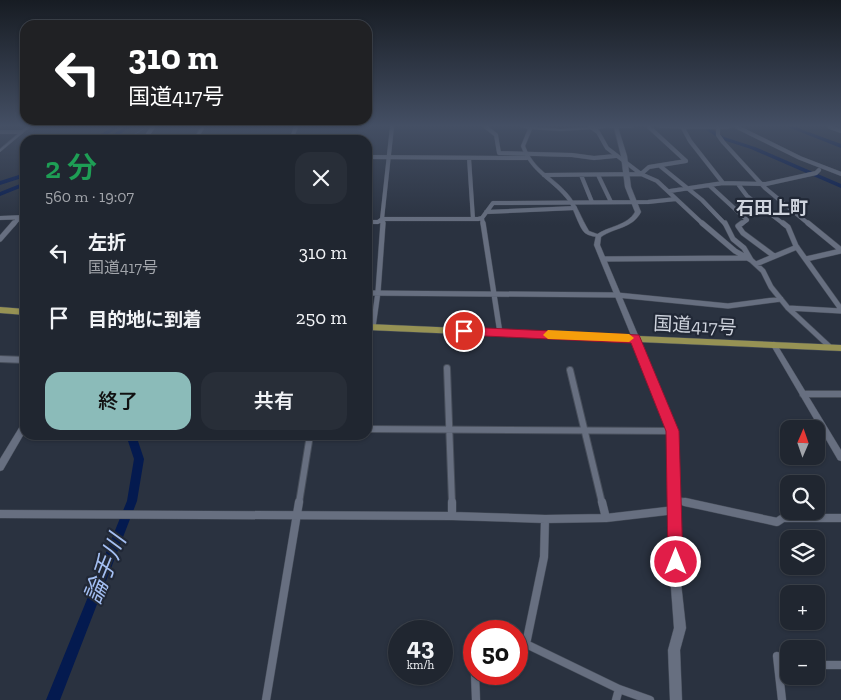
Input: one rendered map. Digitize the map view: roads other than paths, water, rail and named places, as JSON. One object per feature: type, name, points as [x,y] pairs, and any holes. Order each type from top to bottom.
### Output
[{"type":"highway","points":[[0,310],[20,312]]},
{"type":"highway","name":"国道417号","points":[[372,327],[841,348]]},
{"type":"main road","points":[[625,160],[628,186],[638,212],[633,220],[610,227],[598,236],[596,245],[672,431],[675,500],[675,574],[680,628],[674,650],[676,700]]},
{"type":"street","points":[[372,318],[378,292],[390,160]]},
{"type":"street","points":[[469,160],[473,219]]},
{"type":"street","points":[[529,160],[534,167],[571,201],[587,232],[598,236]]},
{"type":"street","points":[[621,160],[670,191],[676,199],[716,236],[756,264],[788,308],[830,347]]},
{"type":"street","points":[[544,175],[641,174],[649,168],[686,161],[685,160]]},
{"type":"street","points":[[705,160],[723,183]]},
{"type":"street","points":[[741,160],[761,184],[841,250]]},
{"type":"street","points":[[803,160],[819,170],[841,175]]},
{"type":"street","points":[[804,160],[841,175]]},
{"type":"street","points":[[660,166],[726,222],[733,233],[733,239],[744,248],[748,259]]},
{"type":"street","points":[[670,191],[723,183],[766,184],[816,173],[819,170]]},
{"type":"street","points":[[581,175],[592,202]]},
{"type":"street","points":[[598,175],[611,202]]},
{"type":"street","points":[[738,184],[747,196],[788,227],[797,247],[841,310]]},
{"type":"street","points":[[710,186],[747,220],[738,226],[743,233],[774,256]]},
{"type":"street","points":[[500,333],[482,218],[493,203],[635,202],[676,199]]},
{"type":"street","points":[[486,212],[575,208]]},
{"type":"street","points":[[0,218],[20,217]]},
{"type":"street","points":[[372,222],[378,222],[383,219],[482,218]]},
{"type":"street","points":[[0,239],[20,219]]},
{"type":"street","points":[[756,264],[797,247]]},
{"type":"street","points":[[806,259],[841,250]]},
{"type":"street","points":[[603,259],[748,259]]},
{"type":"street","points":[[372,293],[617,295],[728,306],[781,298]]},
{"type":"street","points":[[788,308],[841,310]]},
{"type":"street","points":[[774,345],[841,457]]},
{"type":"street","points":[[0,359],[20,360]]},
{"type":"street","points":[[447,368],[452,516]]},
{"type":"street","points":[[570,370],[606,518]]},
{"type":"street","points":[[804,394],[841,394]]},
{"type":"street","points":[[372,428],[672,431]]},
{"type":"street","points":[[0,467],[20,433]]},
{"type":"street","points":[[266,700],[309,440]]},
{"type":"street","points":[[675,500],[777,522],[783,518],[841,518]]},
{"type":"street","points":[[0,514],[452,516],[545,519],[606,518],[675,510]]},
{"type":"street","points":[[528,634],[544,557],[545,519]]},
{"type":"street","points":[[528,645],[619,689],[650,700]]},
{"type":"street","points":[[780,657],[778,656],[780,678]]},
{"type":"street","points":[[825,665],[841,665]]},
{"type":"street","points":[[475,685],[476,700]]},
{"type":"street","points":[[781,685],[782,700]]},
{"type":"street","points":[[616,700],[619,689]]},
{"type":"waterway","points":[[780,160],[841,186]]},
{"type":"waterway","points":[[0,183],[20,177]]},
{"type":"waterway","points":[[0,194],[20,186]]},
{"type":"waterway","name":"論手川","points":[[53,700],[132,501],[139,459],[133,440]]},
{"type":"district","name":"石田上町","points":[[772,208]]}]
